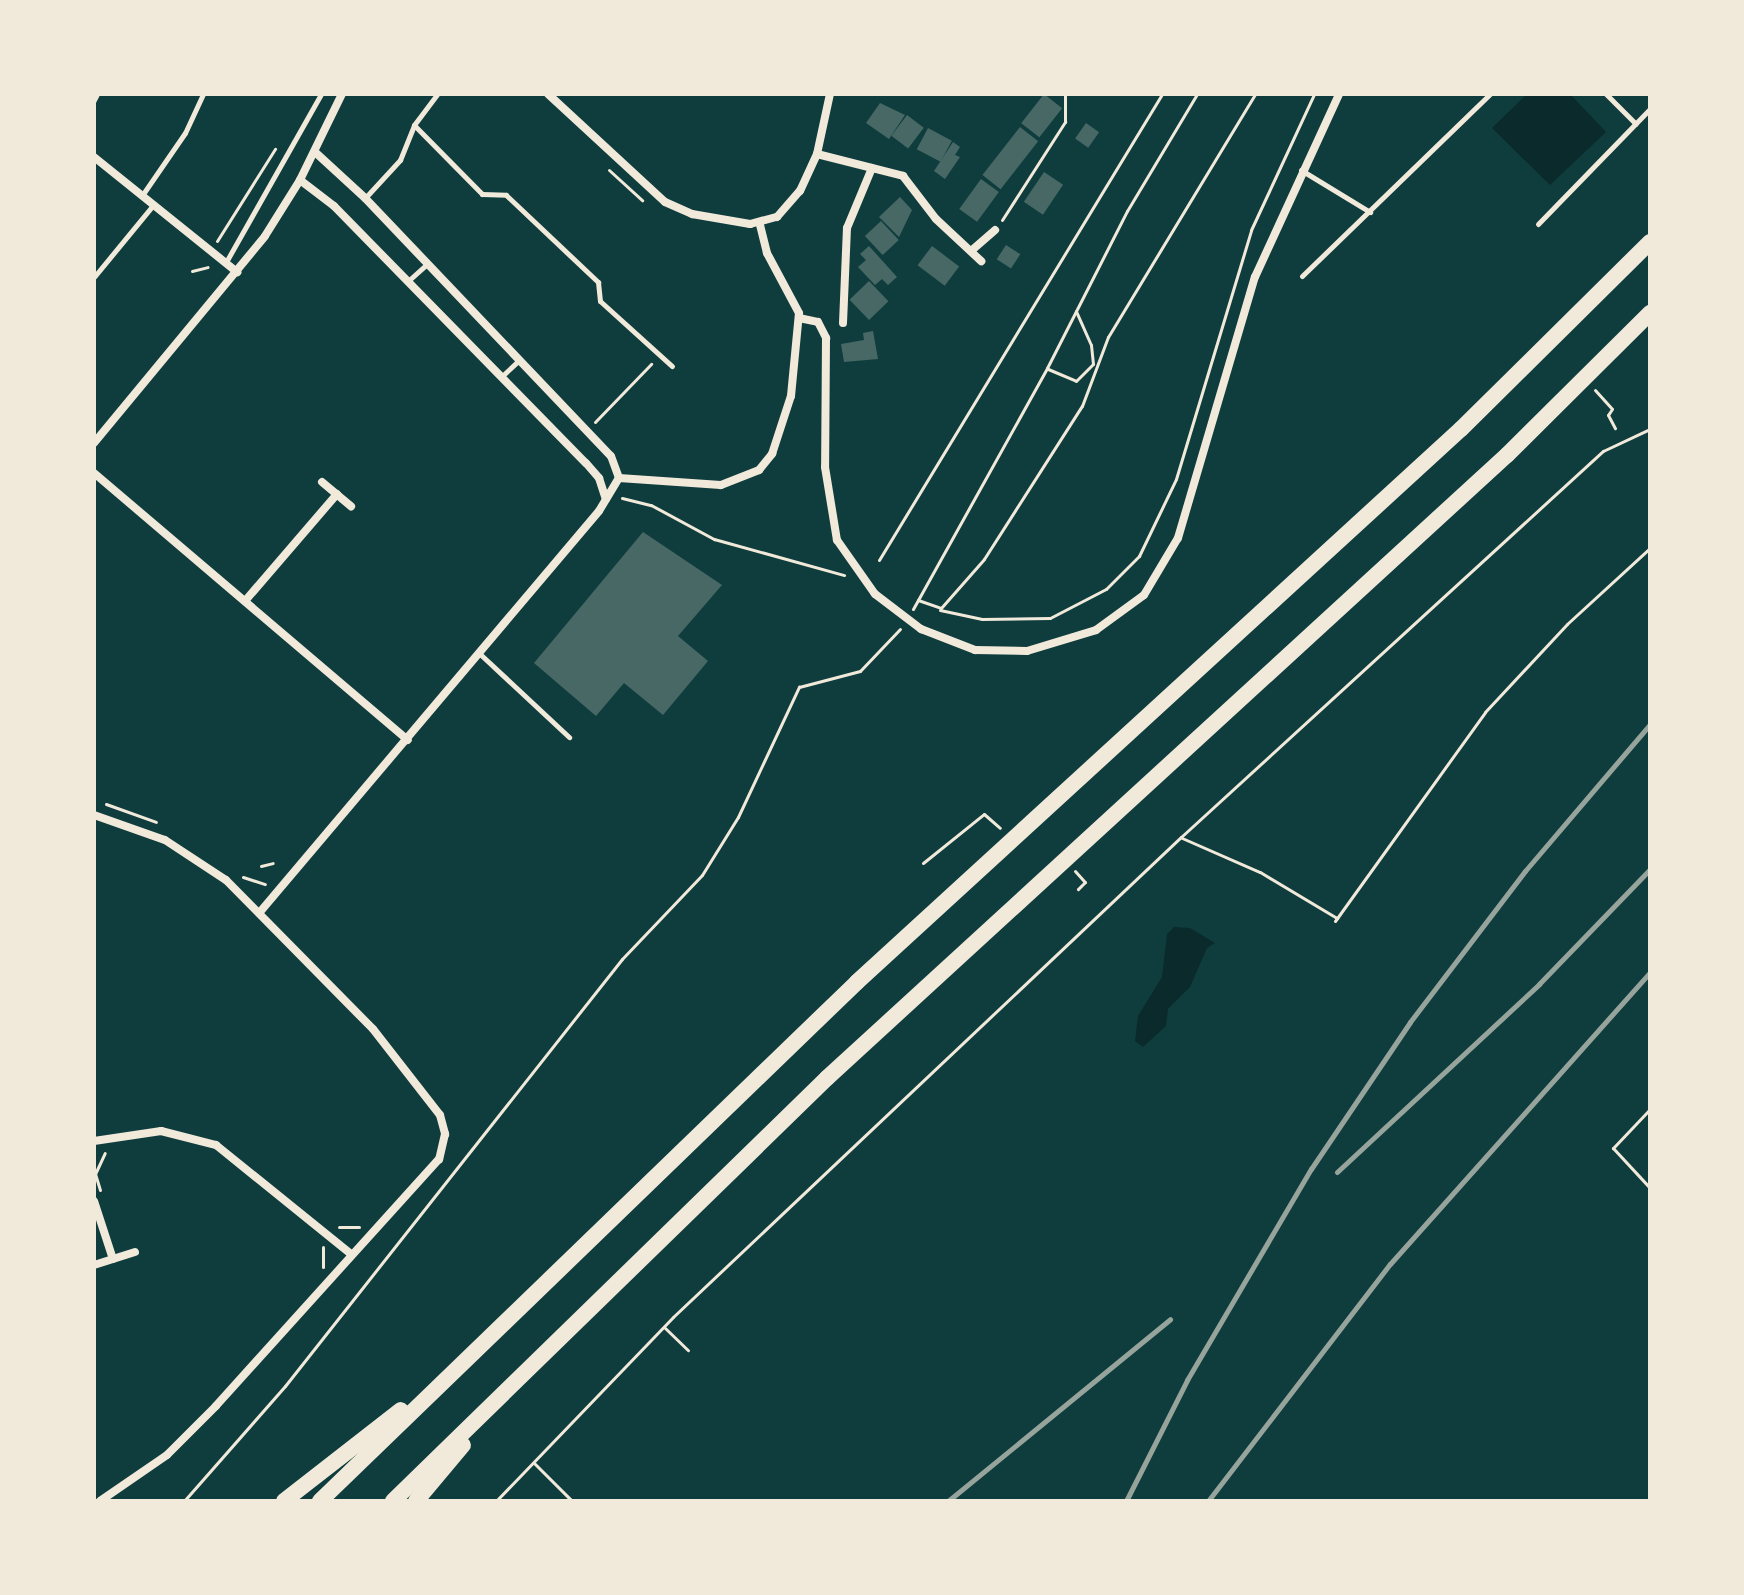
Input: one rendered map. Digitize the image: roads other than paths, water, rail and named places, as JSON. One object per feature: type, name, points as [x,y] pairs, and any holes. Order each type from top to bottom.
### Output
[{"type":"highway","points":[[320,1501],[857,982],[1461,429],[1650,242]]},
{"type":"highway","points":[[393,1501],[827,1078],[1584,379],[1650,313]]},
{"type":"highway","points":[[284,1501],[456,1368]]},
{"type":"highway","points":[[416,1501],[496,1403]]},
{"type":"street","points":[[94,443],[237,272],[300,180],[342,94]]},
{"type":"street","points":[[548,94],[665,202],[702,217],[760,224],[777,217],[792,203],[817,154],[830,94]]},
{"type":"street","points":[[799,318],[818,322],[826,338],[825,467],[837,540],[861,579],[903,624],[962,647],[1027,651],[1096,630],[1140,599],[1184,523],[1232,345],[1300,169],[1339,94]]},
{"type":"street","points":[[260,912],[480,654],[606,499],[619,478],[613,459],[587,431],[365,198],[315,152]]},
{"type":"street","points":[[817,154],[911,182],[936,219],[981,261]]},
{"type":"street","points":[[94,157],[237,272]]},
{"type":"street","points":[[843,323],[847,228],[872,168]]},
{"type":"street","points":[[300,180],[334,206],[598,477],[606,499]]},
{"type":"street","points":[[619,478],[714,486],[759,470],[776,445],[790,402],[799,318],[793,295],[767,253],[760,224]]},
{"type":"street","points":[[971,251],[995,230]]},
{"type":"street","points":[[94,473],[408,740]]},
{"type":"street","points":[[322,482],[351,506]]},
{"type":"street","points":[[245,601],[337,494]]},
{"type":"street","points":[[94,815],[146,831],[188,853],[260,912],[351,1004],[440,1115],[445,1134],[439,1159],[190,1433],[100,1501]]},
{"type":"street","points":[[94,1141],[161,1131],[218,1145],[351,1254]]},
{"type":"street","points":[[94,1201],[113,1259]]},
{"type":"street","points":[[94,1265],[135,1252]]},
{"type":"lane","points":[[143,194],[185,133],[203,94]]},
{"type":"lane","points":[[225,263],[321,94]]},
{"type":"lane","points":[[365,198],[400,160],[414,125],[437,94]]},
{"type":"lane","points":[[1302,276],[1490,94]]},
{"type":"lane","points":[[1606,94],[1636,124]]},
{"type":"lane","points":[[1538,224],[1650,109]]},
{"type":"lane","points":[[414,125],[482,194],[506,195],[598,282],[600,301],[672,366]]},
{"type":"lane","points":[[1300,169],[1370,212]]},
{"type":"lane","points":[[94,277],[154,204]]},
{"type":"lane","points":[[407,282],[427,264]]},
{"type":"lane","points":[[500,378],[519,360]]},
{"type":"lane","points":[[480,654],[569,737]]},
{"type":"water","points":[[1527,94],[1570,94],[1606,132],[1550,185],[1492,128]]},
{"type":"water","points":[[1174,927],[1190,928],[1215,943],[1207,948],[1190,987],[1168,1009],[1166,1026],[1143,1047],[1135,1041],[1138,1016],[1162,977],[1167,934]]},
{"type":"railway","points":[[1126,1501],[1187,1380],[1311,1169],[1410,1022],[1525,871],[1650,724]]},
{"type":"railway","points":[[1337,1172],[1539,984],[1650,869]]},
{"type":"railway","points":[[1208,1501],[1390,1264],[1650,972]]},
{"type":"railway","points":[[948,1501],[1170,1319]]}]
